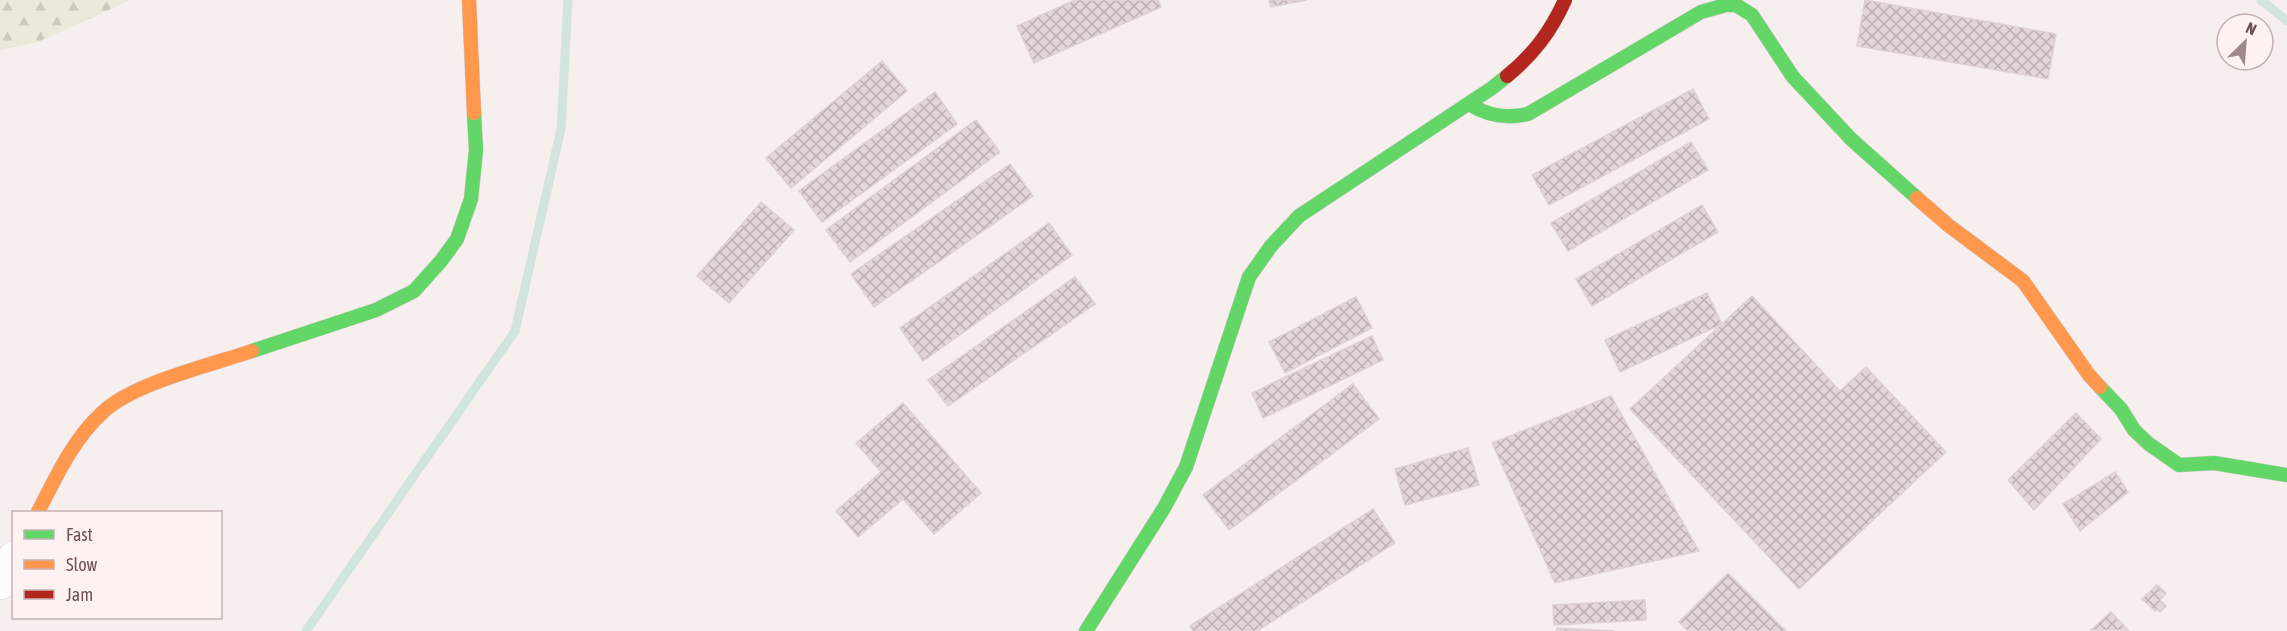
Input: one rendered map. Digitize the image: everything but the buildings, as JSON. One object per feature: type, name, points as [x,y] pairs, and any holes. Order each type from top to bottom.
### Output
[{"type":"street","points":[[39,511],[79,442],[96,418],[117,401],[146,387],[376,310],[414,291],[441,261],[457,239],[471,199],[476,150],[469,0]]},
{"type":"street","points":[[1086,631],[1139,544],[1164,508],[1186,467],[1249,277],[1271,246],[1299,216],[1469,104],[1528,59],[1554,25],[1565,0]]},
{"type":"street","points":[[1469,104],[1493,117],[1505,118],[1528,114],[1701,12],[1726,5],[1744,9],[1758,22],[1793,77],[1851,139],[1948,225],[2023,281],[2089,375],[2121,408],[2134,430],[2149,444],[2179,465],[2214,463],[2287,475]]},
{"type":"street","points":[[0,583],[12,562]]},
{"type":"green space","points":[[0,0],[131,0],[38,42],[0,50]]},
{"type":"waterway","points":[[306,631],[515,331],[561,129],[568,0]]},
{"type":"waterway","points":[[2261,0],[2287,21]]},
{"type":"traffic: fast","points":[[1469,104],[1497,115],[1528,114],[1701,12],[1726,5],[1736,5],[1752,15],[1793,77],[1851,139],[1917,198]]},
{"type":"traffic: fast","points":[[1086,631],[1164,508],[1186,467],[1249,277],[1271,246],[1299,216],[1507,76]]},
{"type":"traffic: fast","points":[[252,351],[376,310],[414,291],[457,239],[471,199],[476,150],[474,113]]},
{"type":"traffic: fast","points":[[2100,387],[2121,409],[2134,430],[2149,444],[2179,465],[2214,463],[2287,475]]},
{"type":"traffic: slow","points":[[469,0],[474,113]]},
{"type":"traffic: slow","points":[[1917,198],[1948,225],[2023,281],[2089,375],[2100,387]]},
{"type":"traffic: slow","points":[[39,511],[74,446],[103,412],[134,392],[153,384],[252,351]]},
{"type":"traffic: jam","points":[[1507,76],[1541,41],[1565,0]]}]
